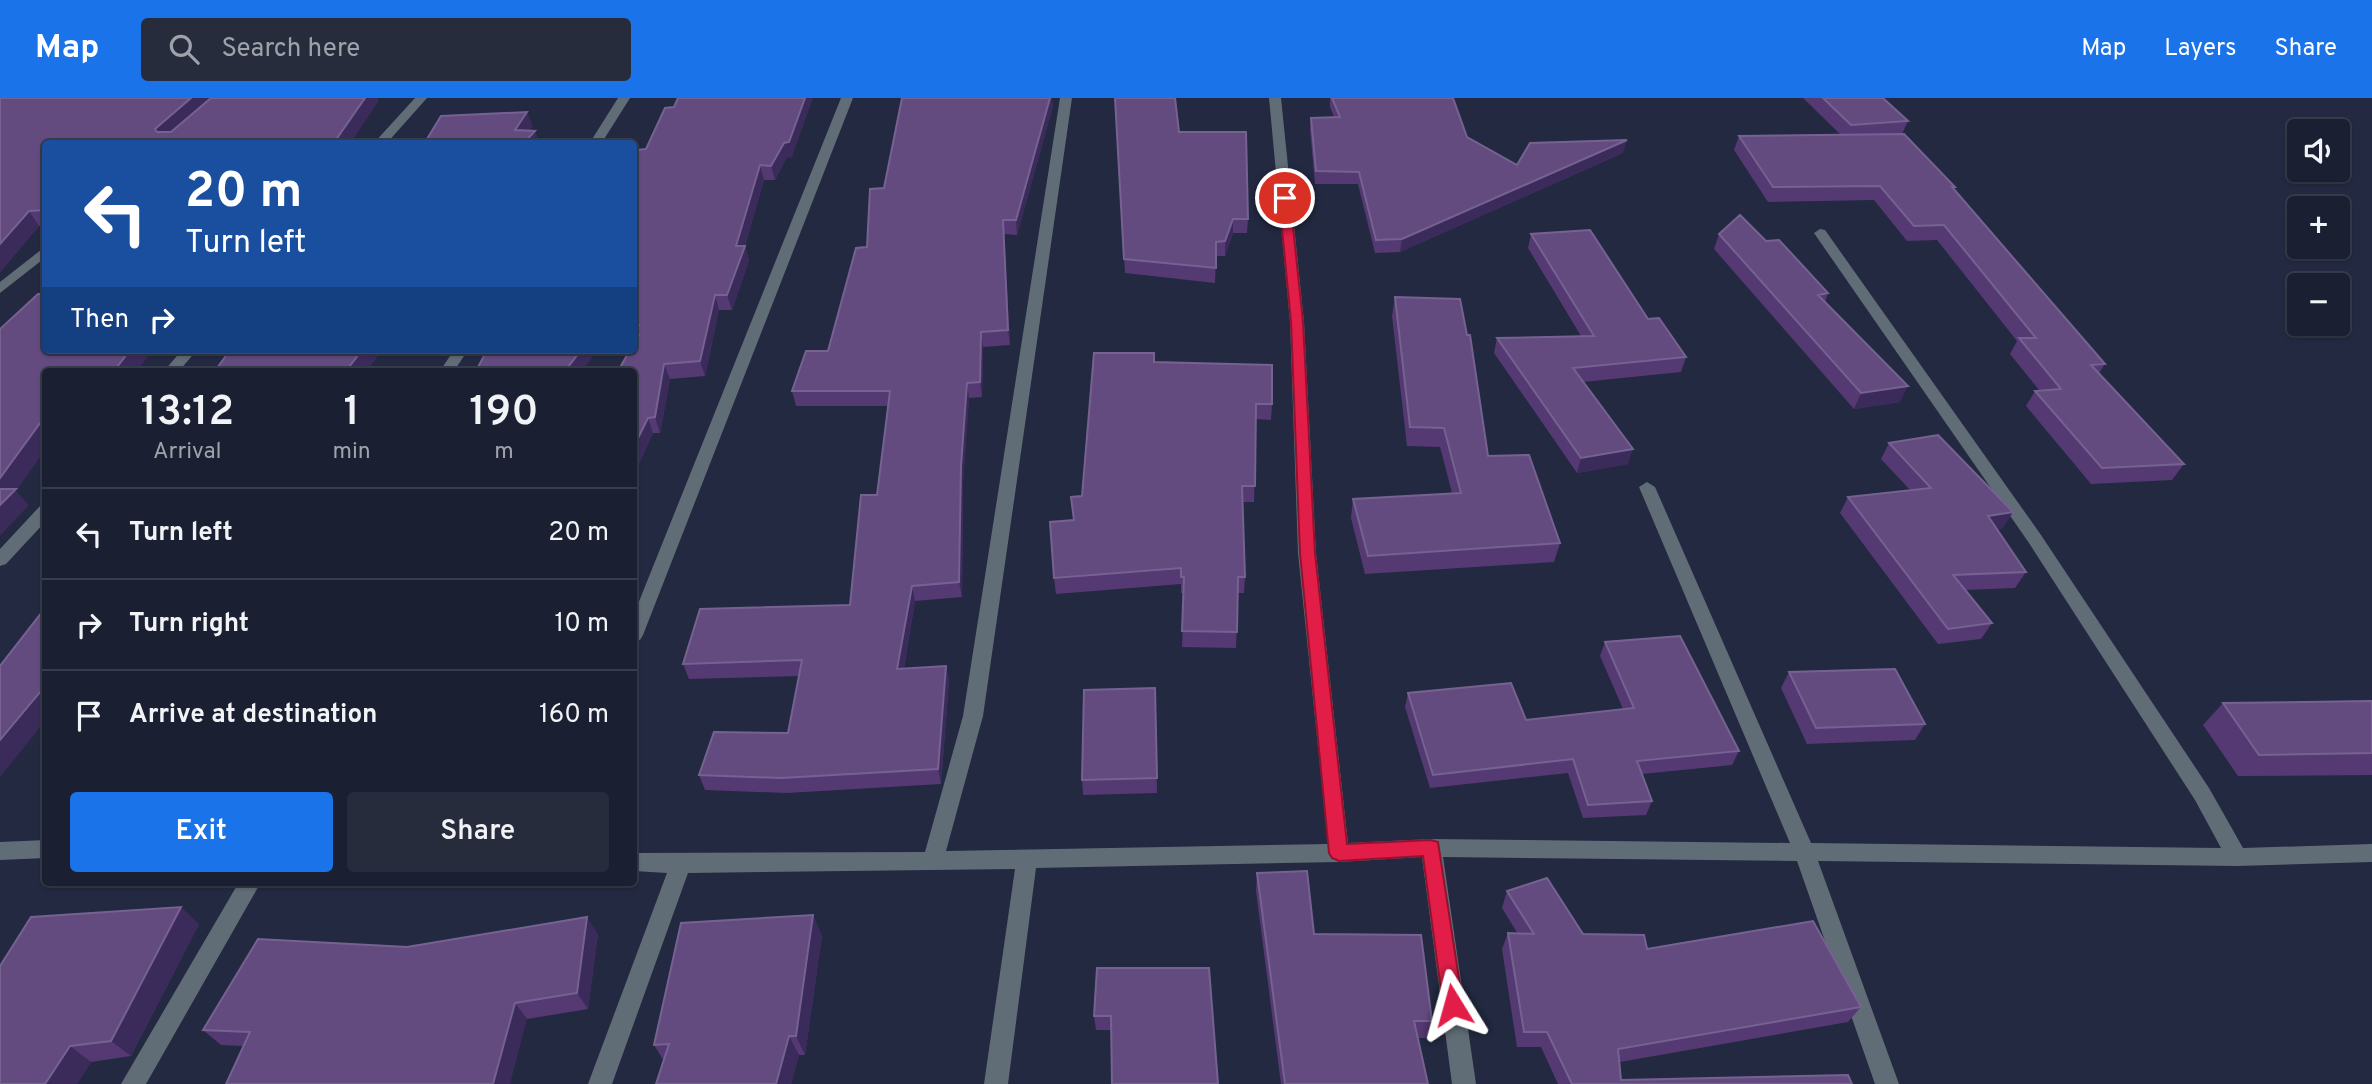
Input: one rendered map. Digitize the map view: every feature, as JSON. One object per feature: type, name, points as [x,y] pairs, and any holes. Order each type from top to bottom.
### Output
[{"type":"street","points":[[383,140],[421,98]]},
{"type":"street","points":[[597,140],[624,98]]},
{"type":"street","points":[[637,627],[847,98]]},
{"type":"street","points":[[933,859],[973,716],[1066,98]]},
{"type":"street","points":[[1275,98],[1297,322],[1307,553],[1339,853]]},
{"type":"street","points":[[1819,233],[2035,539],[2202,794],[2237,856]]},
{"type":"street","points":[[0,289],[42,253]]},
{"type":"street","points":[[174,368],[186,354]]},
{"type":"street","points":[[1647,487],[1805,853],[1887,1084]]},
{"type":"street","points":[[0,560],[42,514]]},
{"type":"street","points":[[1431,848],[1464,1084]]},
{"type":"street","points":[[637,862],[681,864],[1027,859],[1339,853],[1431,848],[2237,856],[2372,853]]},
{"type":"street","points":[[0,851],[42,849]]},
{"type":"street","points":[[996,1084],[1027,859]]},
{"type":"street","points":[[600,1084],[681,864]]},
{"type":"street","points":[[133,1084],[248,886]]},
{"type":"building","points":[[0,98],[191,98],[155,129],[157,132],[171,132],[211,98],[365,98],[336,140],[42,140],[42,210],[29,211],[0,244]]},
{"type":"building","points":[[678,98],[805,98],[789,142],[784,143],[771,166],[760,165],[736,246],[745,246],[727,295],[715,295],[700,361],[664,364],[655,417],[648,418],[637,440],[637,368],[620,368],[628,354],[637,354],[639,335],[637,150],[646,149],[665,108],[674,107]]},
{"type":"building","points":[[902,98],[1050,98],[1016,220],[1003,220],[1008,330],[981,332],[980,382],[967,383],[961,466],[959,582],[912,586],[897,669],[946,666],[938,769],[781,778],[699,775],[714,732],[788,733],[802,660],[683,664],[700,609],[850,605],[861,495],[877,495],[890,391],[792,391],[806,351],[828,351],[856,248],[867,247],[870,189],[884,188]]},
{"type":"building","points":[[1115,98],[1175,98],[1179,132],[1246,132],[1248,219],[1233,219],[1225,241],[1216,242],[1216,268],[1124,259]]},
{"type":"building","points":[[1332,98],[1453,98],[1467,137],[1517,165],[1530,143],[1627,140],[1402,239],[1376,240],[1359,172],[1316,171],[1311,118],[1340,117]]},
{"type":"building","points":[[1823,98],[1883,98],[1908,121],[1851,125]]},
{"type":"building","points":[[527,112],[515,130],[535,131],[527,140],[426,140],[441,116]]},
{"type":"building","points":[[1904,134],[1955,187],[1952,187],[2105,364],[2091,365],[2184,464],[2102,468],[2035,391],[2061,389],[2019,338],[2036,338],[1944,225],[1914,226],[1880,186],[1773,187],[1739,136]]},
{"type":"building","points":[[1740,215],[1766,241],[1779,240],[1828,293],[1818,295],[1908,386],[1861,393],[1719,234]]},
{"type":"building","points":[[1590,230],[1648,319],[1659,318],[1686,357],[1573,368],[1633,449],[1581,458],[1497,338],[1594,336],[1531,234]]},
{"type":"building","points":[[38,294],[42,294],[42,354],[127,354],[116,368],[42,368],[42,420],[0,478],[0,329]]},
{"type":"building","points":[[1395,297],[1460,299],[1467,335],[1470,335],[1488,456],[1529,455],[1560,543],[1368,556],[1353,499],[1461,493],[1444,428],[1410,427]]},
{"type":"building","points":[[1094,353],[1154,353],[1154,362],[1272,365],[1272,404],[1256,404],[1255,486],[1242,486],[1245,577],[1238,577],[1237,632],[1182,631],[1184,577],[1181,577],[1181,568],[1054,578],[1050,522],[1074,520],[1071,497],[1082,496]]},
{"type":"building","points":[[227,354],[359,354],[348,368],[217,368]]},
{"type":"building","points":[[485,354],[578,354],[567,368],[478,368]]},
{"type":"building","points":[[1938,435],[2013,512],[1988,516],[2026,572],[1953,575],[1992,623],[1948,629],[1848,497],[1931,488],[1889,443]]},
{"type":"building","points":[[0,489],[16,489],[0,505]]},
{"type":"building","points":[[42,612],[42,690],[0,740],[0,666]]},
{"type":"building","points":[[1680,636],[1739,751],[1637,761],[1652,801],[1588,805],[1573,759],[1433,775],[1408,693],[1511,683],[1526,720],[1634,708],[1605,642]]},
{"type":"building","points":[[1895,669],[1925,724],[1816,728],[1789,672]]},
{"type":"building","points":[[1155,688],[1157,778],[1082,780],[1084,690]]},
{"type":"building","points":[[2372,701],[2372,753],[2259,755],[2223,703]]},
{"type":"building","points":[[1307,871],[1314,934],[1421,935],[1432,1021],[1414,1021],[1428,1084],[1285,1084],[1257,873]]},
{"type":"building","points":[[1547,878],[1583,934],[1644,935],[1647,949],[1813,921],[1861,1007],[1618,1049],[1621,1080],[1848,1075],[1852,1084],[1572,1084],[1547,1032],[1524,1032],[1508,933],[1534,934],[1507,891]]},
{"type":"building","points":[[181,907],[111,1041],[70,1046],[45,1084],[0,1084],[0,966],[31,917]]},
{"type":"building","points":[[813,915],[796,1036],[789,1036],[776,1084],[656,1084],[669,1044],[654,1045],[681,923]]},
{"type":"building","points":[[587,917],[577,993],[515,1003],[493,1084],[226,1084],[250,1032],[203,1030],[258,939],[407,947]]},
{"type":"building","points":[[1097,968],[1209,968],[1218,1084],[1112,1084],[1111,1016],[1094,1016]]},
{"type":"route","points":[[1285,198],[1297,322],[1307,553],[1339,853],[1431,848],[1453,1005]]}]
